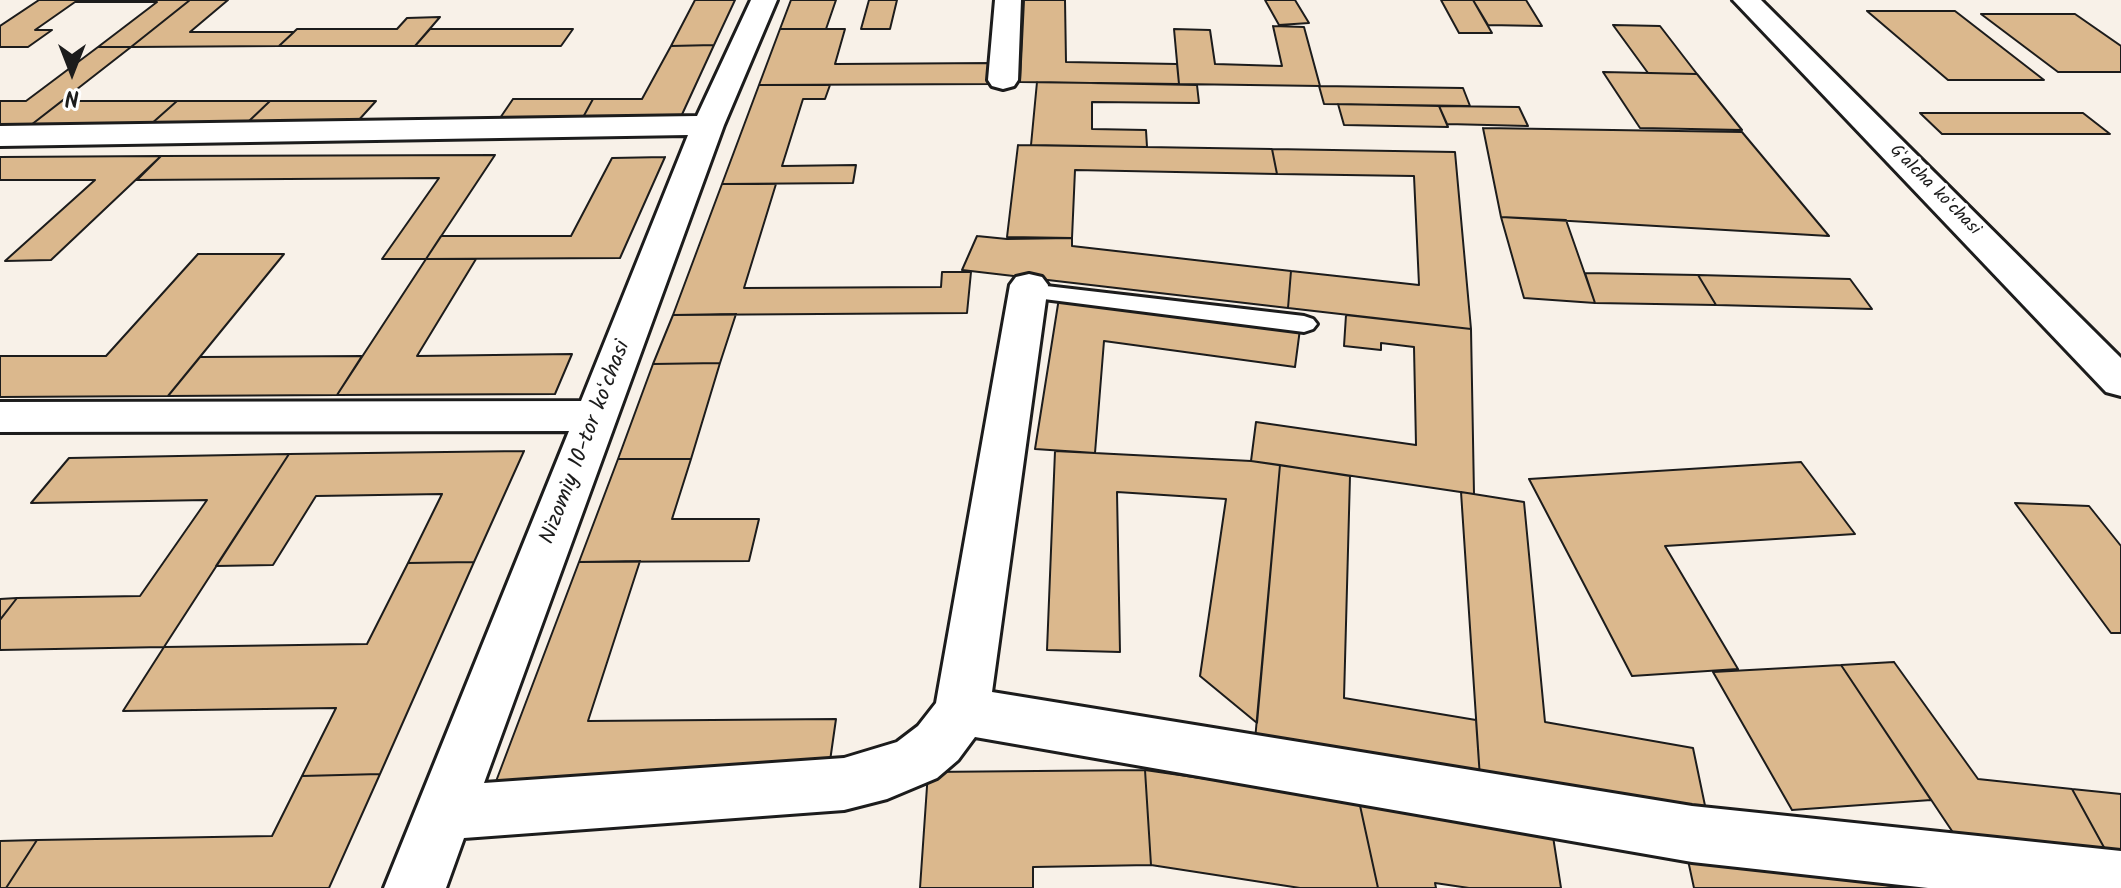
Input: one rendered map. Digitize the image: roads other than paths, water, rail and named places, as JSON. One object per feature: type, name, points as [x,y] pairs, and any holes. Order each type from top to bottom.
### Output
[{"type":"street","name":"Nizomiy 10-tor koʻchasi","points":[[415,888],[708,125],[764,0]]},
{"type":"street","points":[[1003,80],[1008,0]]},
{"type":"street","name":"Gʻalcha koʻchasi","points":[[1746,0],[2118,376]]},
{"type":"street","points":[[0,136],[708,125]]},
{"type":"street","points":[[444,813],[844,784],[887,773],[917,760],[938,743],[962,711],[1029,288]]},
{"type":"street","points":[[0,417],[598,416]]},
{"type":"street","points":[[962,711],[1692,834],[2121,880]]},
{"type":"lane","points":[[1029,288],[1304,324]]}]
